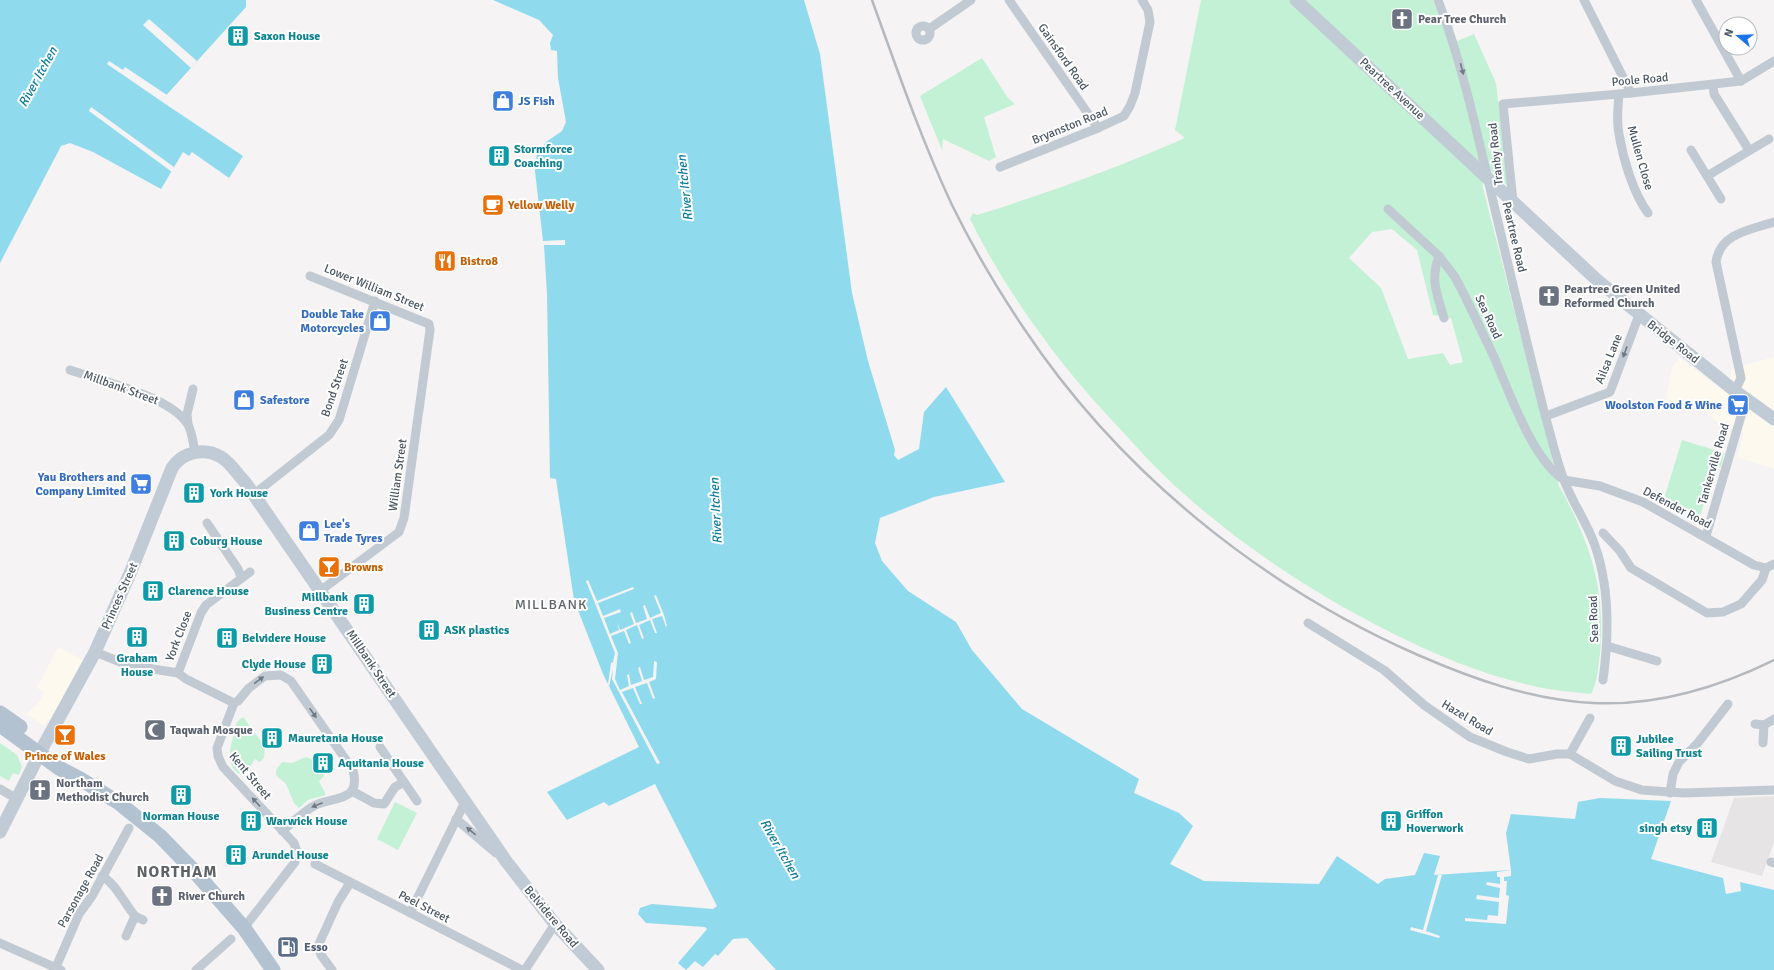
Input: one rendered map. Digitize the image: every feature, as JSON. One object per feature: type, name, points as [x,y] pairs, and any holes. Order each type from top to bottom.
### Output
[{"type":"main road","points":[[0,713],[42,750],[59,768],[82,780],[119,803],[160,836],[190,867],[244,928],[273,970]]},
{"type":"main road","points":[[0,725],[42,750]]},
{"type":"street","points":[[929,29],[971,0]]},
{"type":"street","name":"Gainsford Road","points":[[1009,0],[1098,128]]},
{"type":"street","name":"Bryanston Road","points":[[1000,167],[1119,119],[1130,106],[1150,22],[1148,10],[1142,0]]},
{"type":"street","name":"Peartree Avenue","points":[[1296,0],[1488,179]]},
{"type":"street","name":"Peartree Road","points":[[1438,0],[1450,32],[1474,114],[1488,179],[1546,416],[1564,480]]},
{"type":"street","points":[[1584,0],[1631,93]]},
{"type":"street","points":[[1696,0],[1741,81]]},
{"type":"street","name":"Poole Road","points":[[1503,104],[1631,93],[1741,81],[1774,61]]},
{"type":"street","points":[[1713,85],[1714,94],[1749,150]]},
{"type":"street","name":"Mullen Close","points":[[1619,94],[1618,134],[1639,207],[1648,213]]},
{"type":"street","name":"Tranby Road","points":[[1503,104],[1513,202]]},
{"type":"street","points":[[1707,176],[1769,139]]},
{"type":"street","points":[[1691,150],[1721,199]]},
{"type":"street","name":"Bridge Road","points":[[1488,179],[1597,280],[1735,391],[1774,419]]},
{"type":"street","name":"Sea Road","points":[[1388,209],[1439,256],[1455,277],[1524,425],[1541,455],[1552,470],[1564,480],[1594,544],[1603,578],[1607,607],[1607,646],[1603,680]]},
{"type":"street","points":[[1735,391],[1741,378],[1716,262],[1718,251],[1724,243],[1733,236],[1774,222]]},
{"type":"street","points":[[1439,256],[1434,270],[1434,283],[1444,318]]},
{"type":"street","name":"Lower William Street","points":[[310,276],[429,324]]},
{"type":"street","name":"Bond Street","points":[[253,495],[329,435],[339,420],[375,301]]},
{"type":"street","name":"Ailsa Lane","points":[[1546,416],[1610,392],[1639,315]]},
{"type":"street","name":"William Street","points":[[320,591],[399,532],[402,526],[423,385],[430,330],[429,324]]},
{"type":"street","name":"Millbank Street","points":[[70,370],[162,402],[182,417],[188,424]]},
{"type":"street","points":[[193,389],[187,414],[195,452]]},
{"type":"street","name":"Tankerville Road","points":[[1706,536],[1746,399]]},
{"type":"street","points":[[1541,455],[1556,450]]},
{"type":"street","name":"Millbank Street","points":[[195,452],[204,452],[221,457],[228,462],[320,591],[465,802]]},
{"type":"street","name":"Princes Street","points":[[0,832],[95,652],[132,571],[172,468],[176,462],[195,452]]},
{"type":"street","name":"Defender Road","points":[[1564,480],[1595,485],[1643,502],[1706,536],[1754,565],[1770,566]]},
{"type":"street","points":[[207,523],[238,569],[241,577]]},
{"type":"street","points":[[1603,533],[1611,547],[1631,568],[1707,613],[1723,612],[1740,604],[1762,580],[1770,566]]},
{"type":"street","name":"York Close","points":[[178,673],[203,609],[241,577],[250,572]]},
{"type":"street","name":"Hazel Road","points":[[1308,623],[1384,670],[1424,705],[1481,742],[1529,759],[1557,754],[1570,754]]},
{"type":"street","points":[[1607,646],[1657,661]]},
{"type":"street","points":[[95,652],[118,663],[178,673],[186,679],[234,703]]},
{"type":"street","name":"Kent Street","points":[[244,928],[295,862],[298,852],[296,847],[282,831],[223,767],[218,756],[217,748],[234,703],[265,676],[281,675],[291,681],[354,770],[355,778],[352,791]]},
{"type":"street","points":[[1670,793],[1673,774],[1679,762],[1702,739],[1728,704]]},
{"type":"street","points":[[1590,718],[1570,754],[1622,785],[1642,790],[1670,793],[1774,790]]},
{"type":"street","points":[[1763,743],[1759,724],[1774,718]]},
{"type":"street","points":[[380,747],[417,801]]},
{"type":"street","points":[[282,831],[312,806],[340,799],[352,791],[374,803],[384,804],[395,787],[404,782]]},
{"type":"street","points":[[0,789],[17,799]]},
{"type":"street","points":[[410,913],[465,802]]},
{"type":"street","name":"Belvidere Road","points":[[465,802],[506,861],[555,924],[598,970]]},
{"type":"street","name":"Belvidere Road","points":[[456,820],[506,861]]},
{"type":"street","name":"Parsonage Road","points":[[59,968],[69,933],[129,828]]},
{"type":"street","name":"Peel Street","points":[[315,864],[524,970]]},
{"type":"street","points":[[102,876],[112,883],[124,903],[139,918],[126,936]]},
{"type":"street","points":[[332,970],[321,955],[318,946],[338,902],[350,883]]},
{"type":"street","points":[[524,970],[555,924]]},
{"type":"street","points":[[197,970],[231,938]]},
{"type":"street","points":[[0,943],[59,968]]},
{"type":"shaded area","points":[[1774,357],[1774,469],[1737,457],[1744,433],[1720,425],[1706,412],[1666,399],[1672,368],[1679,358],[1722,389],[1731,376],[1731,369]]},
{"type":"shaded area","points":[[58,647],[83,660],[52,718],[47,720],[44,726],[26,714],[40,701],[44,693],[37,688]]},
{"type":"shaded area","points":[[1774,796],[1774,842],[1762,876],[1711,862],[1734,798]]},
{"type":"green space","points":[[1201,0],[1433,0],[1450,44],[1474,34],[1496,83],[1508,186],[1482,163],[1483,188],[1559,486],[1587,546],[1598,586],[1601,629],[1600,653],[1596,679],[1591,694],[1549,689],[1524,684],[1485,673],[1448,659],[1411,643],[1338,604],[1284,571],[1208,515],[1168,479],[1099,406],[1057,356],[1019,303],[985,248],[970,219],[973,213],[977,215],[1056,189],[1134,160],[1185,138],[1175,130]],"holes":[[[1392,229],[1417,250],[1433,315],[1451,318],[1463,362],[1450,365],[1443,353],[1408,359],[1381,288],[1349,258],[1372,232]]]},
{"type":"green space","points":[[982,58],[1008,98],[1015,104],[984,117],[996,157],[989,161],[943,139],[942,150],[920,96]]},
{"type":"green space","points":[[1682,440],[1724,453],[1721,467],[1716,465],[1700,516],[1706,519],[1705,522],[1698,525],[1692,521],[1693,518],[1670,505],[1667,509],[1662,505]]},
{"type":"green space","points":[[241,718],[244,718],[265,747],[264,758],[260,762],[255,759],[244,776],[234,770],[230,760],[230,749],[235,727]]},
{"type":"green space","points":[[0,743],[17,755],[22,767],[19,775],[13,773],[9,781],[0,776]]},
{"type":"green space","points":[[306,757],[311,759],[324,776],[319,781],[326,795],[308,800],[299,808],[294,803],[286,784],[276,775],[276,770],[282,762],[292,763]]},
{"type":"green space","points":[[395,802],[417,813],[398,850],[377,839]]},
{"type":"water","name":"River Itchen","points":[[0,0],[246,0],[246,7],[161,101],[243,156],[229,178],[192,152],[189,156],[183,152],[161,189],[93,152],[70,143],[61,146],[0,263]]},
{"type":"water","name":"River Itchen","points":[[493,0],[804,0],[820,54],[852,293],[868,361],[895,450],[894,455],[898,460],[919,449],[924,412],[946,387],[1005,482],[934,497],[880,518],[875,543],[882,561],[908,591],[956,622],[972,650],[1022,709],[1139,779],[1134,793],[1179,813],[1193,826],[1170,864],[1204,881],[1319,884],[1337,856],[1378,884],[1385,879],[1415,875],[1424,853],[1440,856],[1434,875],[1511,870],[1506,833],[1511,814],[1575,819],[1578,802],[1600,798],[1671,801],[1651,859],[1723,878],[1726,894],[1741,891],[1740,882],[1774,890],[1774,970],[776,970],[747,938],[733,939],[718,956],[715,954],[703,967],[695,961],[686,970],[678,963],[707,929],[705,927],[646,923],[638,914],[640,908],[652,904],[713,909],[717,906],[655,784],[609,806],[604,802],[567,820],[547,792],[639,747],[603,674],[574,600],[556,479],[550,478],[547,294],[544,245],[565,245],[565,240],[543,241],[535,171],[537,154],[546,142],[562,131],[566,122],[558,78],[557,51],[551,50],[550,43],[553,35],[539,20]]},
{"type":"pier","points":[[149,19],[197,61],[191,68],[143,25]]},
{"type":"pier","points":[[109,61],[123,70],[125,67],[167,95],[161,101],[107,64]]},
{"type":"pier","points":[[91,107],[174,167],[172,172],[89,111]]},
{"type":"pier","points":[[588,580],[597,601],[633,587],[634,589],[598,603],[603,616],[620,609],[621,612],[604,618],[610,634],[619,630],[617,622],[620,630],[634,624],[630,613],[632,612],[636,623],[647,619],[643,606],[645,605],[650,618],[661,613],[654,596],[656,595],[664,615],[666,627],[662,616],[652,619],[657,633],[655,633],[650,620],[639,625],[644,638],[642,639],[637,625],[626,630],[631,643],[629,644],[624,631],[611,636],[618,653],[615,679],[620,690],[629,686],[627,675],[629,674],[631,685],[642,681],[638,668],[640,667],[644,680],[653,677],[654,661],[657,662],[656,679],[649,682],[655,698],[653,699],[647,683],[635,687],[642,704],[640,704],[633,688],[622,692],[660,763],[657,764],[612,679],[613,669],[609,687],[608,684],[611,663],[613,662],[615,653],[586,581]]},
{"type":"pier","points":[[1511,870],[1511,876],[1504,877],[1504,881],[1507,881],[1506,895],[1509,896],[1506,924],[1465,921],[1465,918],[1487,920],[1488,915],[1498,916],[1499,902],[1476,899],[1477,895],[1499,898],[1500,888],[1486,885],[1487,882],[1500,884],[1500,877],[1497,877],[1497,872]]},
{"type":"pier","points":[[1438,875],[1442,875],[1426,931],[1440,936],[1439,938],[1410,930],[1411,927],[1423,930]]},
{"type":"railway","points":[[872,0],[900,78],[952,205],[986,269],[1025,330],[1063,382],[1104,431],[1150,477],[1198,520],[1250,559],[1304,595],[1360,627],[1418,655],[1481,680],[1548,698],[1593,703],[1617,703],[1663,698],[1709,687],[1774,660]]},
{"type":"place","name":"Pear Tree Church","points":[[1402,19]]},
{"type":"place","name":"Saxon House","points":[[238,36]]},
{"type":"place","name":"JS Fish","points":[[503,101]]},
{"type":"place","name":"Stormforce Coaching","points":[[499,156]]},
{"type":"place","name":"Yellow Welly","points":[[493,205]]},
{"type":"place","name":"Bistro8","points":[[445,261]]},
{"type":"place","name":"Peartree Green United Reformed Church","points":[[1549,296]]},
{"type":"place","name":"Double Take Motorcycles","points":[[380,321]]},
{"type":"place","name":"Safestore","points":[[244,400]]},
{"type":"place","name":"Woolston Food & Wine","points":[[1738,405]]},
{"type":"place","name":"Yau Brothers and Company Limited","points":[[141,484]]},
{"type":"place","name":"York House","points":[[194,493]]},
{"type":"place","name":"Lee's Trade Tyres","points":[[309,531]]},
{"type":"place","name":"Coburg House","points":[[174,541]]},
{"type":"place","name":"Browns","points":[[329,567]]},
{"type":"place","name":"Clarence House","points":[[153,591]]},
{"type":"place","name":"Millbank Business Centre","points":[[364,604]]},
{"type":"place","name":"ASK plastics","points":[[429,630]]},
{"type":"place","name":"Graham House","points":[[137,637]]},
{"type":"place","name":"Belvidere House","points":[[227,638]]},
{"type":"place","name":"Clyde House","points":[[322,664]]},
{"type":"place","name":"Taqwah Mosque","points":[[155,730]]},
{"type":"place","name":"Prince of Wales","points":[[65,735]]},
{"type":"place","name":"Mauretania House","points":[[272,738]]},
{"type":"place","name":"Jubilee Sailing Trust","points":[[1621,746]]},
{"type":"place","name":"Aquitania House","points":[[323,763]]},
{"type":"place","name":"Northam Methodist Church","points":[[40,790]]},
{"type":"place","name":"Norman House","points":[[181,795]]},
{"type":"place","name":"Warwick House","points":[[251,821]]},
{"type":"place","name":"Griffon Hoverwork","points":[[1391,821]]},
{"type":"place","name":"singh etsy","points":[[1707,828]]},
{"type":"place","name":"Arundel House","points":[[236,855]]},
{"type":"place","name":"River Church","points":[[162,896]]},
{"type":"place","name":"Esso","points":[[288,947]]},
{"type":"district","name":"MILLBANK","points":[[551,604]]},
{"type":"district","name":"NORTHAM","points":[[177,872]]}]
